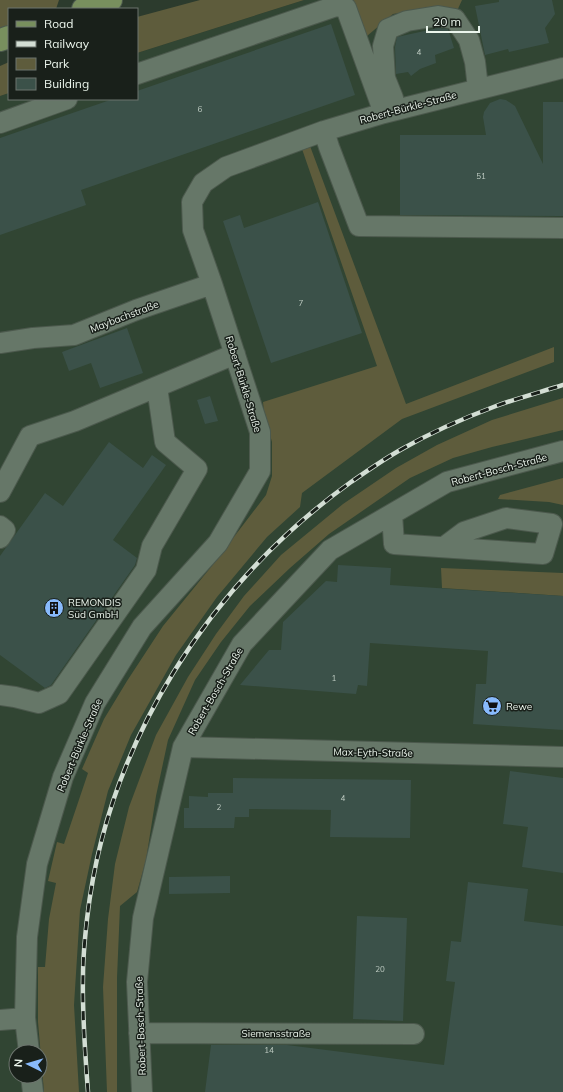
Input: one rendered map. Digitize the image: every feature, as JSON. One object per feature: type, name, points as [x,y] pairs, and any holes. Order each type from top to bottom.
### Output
[{"type":"street","points":[[138,74],[336,6],[346,8],[391,111]]},
{"type":"street","points":[[391,111],[385,78],[383,46],[388,28],[407,21],[438,16],[455,19],[469,40],[475,62],[478,88]]},
{"type":"street","name":"Robert-Bürkle-Straße","points":[[28,1044],[25,1018],[27,937],[37,864],[63,777],[95,703],[142,627],[218,543],[260,470],[260,432],[236,354],[193,230],[192,202],[203,183],[226,167],[324,131],[391,111],[478,88],[563,68]]},
{"type":"street","points":[[0,123],[63,100]]},
{"type":"street","points":[[324,131],[359,226],[563,228]]},
{"type":"street","name":"Maybachstraße","points":[[0,343],[33,338],[74,335],[136,310],[212,284]]},
{"type":"street","points":[[0,492],[30,436],[75,421],[236,354]]},
{"type":"street","points":[[0,695],[39,703],[59,694],[146,570],[152,546],[197,469],[165,442],[157,387]]},
{"type":"street","name":"Robert-Bosch-Straße","points":[[142,1092],[137,982],[143,918],[183,748],[242,644],[330,550],[447,482],[563,451]]},
{"type":"street","points":[[392,514],[394,544],[444,547]]},
{"type":"street","points":[[0,526],[5,530],[0,538]]},
{"type":"street","name":"Max-Eyth-Straße","points":[[183,748],[410,747],[563,757]]},
{"type":"street","points":[[0,1020],[25,1018]]},
{"type":"street","name":"Siemensstraße","points":[[139,1033],[414,1034]]},
{"type":"shaded area","points":[[304,0],[563,0],[563,1092],[0,1092],[0,96],[8,93],[8,100],[138,100],[138,53]]},
{"type":"green space","points":[[0,0],[59,0],[56,8],[8,8],[8,31],[0,35]]},
{"type":"green space","points":[[200,0],[304,0],[138,53],[138,17]]},
{"type":"green space","points":[[353,0],[462,0],[457,11],[428,8],[393,14],[367,36]]},
{"type":"green space","points":[[8,62],[8,93],[0,96],[0,66]]},
{"type":"green space","points":[[310,146],[406,404],[554,347],[554,362],[402,419],[302,493],[300,507],[267,537],[217,597],[176,655],[131,735],[108,791],[92,854],[80,910],[74,1005],[79,1092],[44,1092],[43,1084],[48,1084],[48,1044],[40,1044],[38,1022],[38,967],[45,967],[49,919],[56,883],[48,881],[57,842],[64,844],[88,773],[82,769],[104,719],[163,626],[211,567],[266,495],[272,476],[272,442],[264,413],[263,402],[377,366],[302,149]]},
{"type":"green space","points":[[563,398],[563,430],[453,458],[410,478],[329,534],[250,606],[221,642],[195,680],[168,740],[156,796],[146,860],[137,892],[120,906],[117,978],[117,1092],[107,1092],[103,987],[108,919],[115,864],[129,807],[156,735],[188,677],[216,634],[244,596],[281,555],[343,504],[396,468],[437,445],[492,420]]},
{"type":"green space","points":[[563,478],[563,505],[549,502],[498,499],[500,495]]},
{"type":"green space","points":[[441,568],[563,573],[563,596],[442,588]]},
{"type":"building","points":[[499,0],[552,0],[555,14],[545,28],[549,43],[509,52],[508,49],[485,55],[475,6],[499,2]]},
{"type":"building","points":[[331,24],[355,95],[81,190],[86,205],[0,235],[0,138],[110,100],[138,100],[138,91]]},
{"type":"building","points":[[438,28],[448,29],[454,48],[435,55],[436,63],[420,69],[411,76],[408,72],[396,74],[395,47],[397,37]]},
{"type":"building","points":[[500,99],[506,100],[515,106],[543,164],[543,102],[563,102],[563,216],[400,215],[400,135],[486,135],[483,117],[484,112],[490,103]]},
{"type":"building","points":[[318,202],[362,333],[271,363],[223,221],[240,215],[244,228]]},
{"type":"building","points":[[127,328],[143,373],[100,388],[91,363],[69,371],[62,352]]},
{"type":"building","points":[[210,396],[218,421],[205,424],[197,400]]},
{"type":"building","name":"REMONDIS Süd GmbH","points":[[109,442],[143,468],[152,455],[166,465],[113,540],[137,558],[135,565],[51,685],[45,688],[0,655],[0,556],[45,493],[63,506]]},
{"type":"building","points":[[338,565],[391,568],[390,585],[563,596],[563,730],[473,724],[476,684],[486,684],[488,651],[370,643],[367,686],[358,685],[356,694],[240,685],[269,650],[281,650],[283,622],[326,581],[337,582]]},
{"type":"building","points":[[510,771],[563,778],[563,873],[522,867],[528,827],[503,824]]},
{"type":"building","points":[[233,778],[411,780],[410,838],[330,837],[331,810],[249,809],[249,817],[235,817],[234,828],[184,828],[184,808],[189,808],[189,796],[208,797],[208,793],[233,793]]},
{"type":"building","points":[[230,876],[230,893],[169,894],[169,877]]},
{"type":"building","points":[[468,882],[528,889],[524,921],[563,926],[563,1092],[205,1092],[211,1045],[287,1045],[444,1065],[455,982],[446,981],[451,941],[461,942]]},
{"type":"building","points":[[357,916],[407,918],[403,1021],[353,1019]]},
{"type":"railway","points":[[88,1092],[83,1019],[83,961],[87,919],[98,854],[117,791],[142,730],[173,673],[210,619],[253,569],[300,523],[351,482],[395,453],[472,415],[563,385]]},
{"type":"place","name":"REMONDIS Süd GmbH","points":[[54,608]]},
{"type":"place","name":"Rewe","points":[[492,706]]}]
